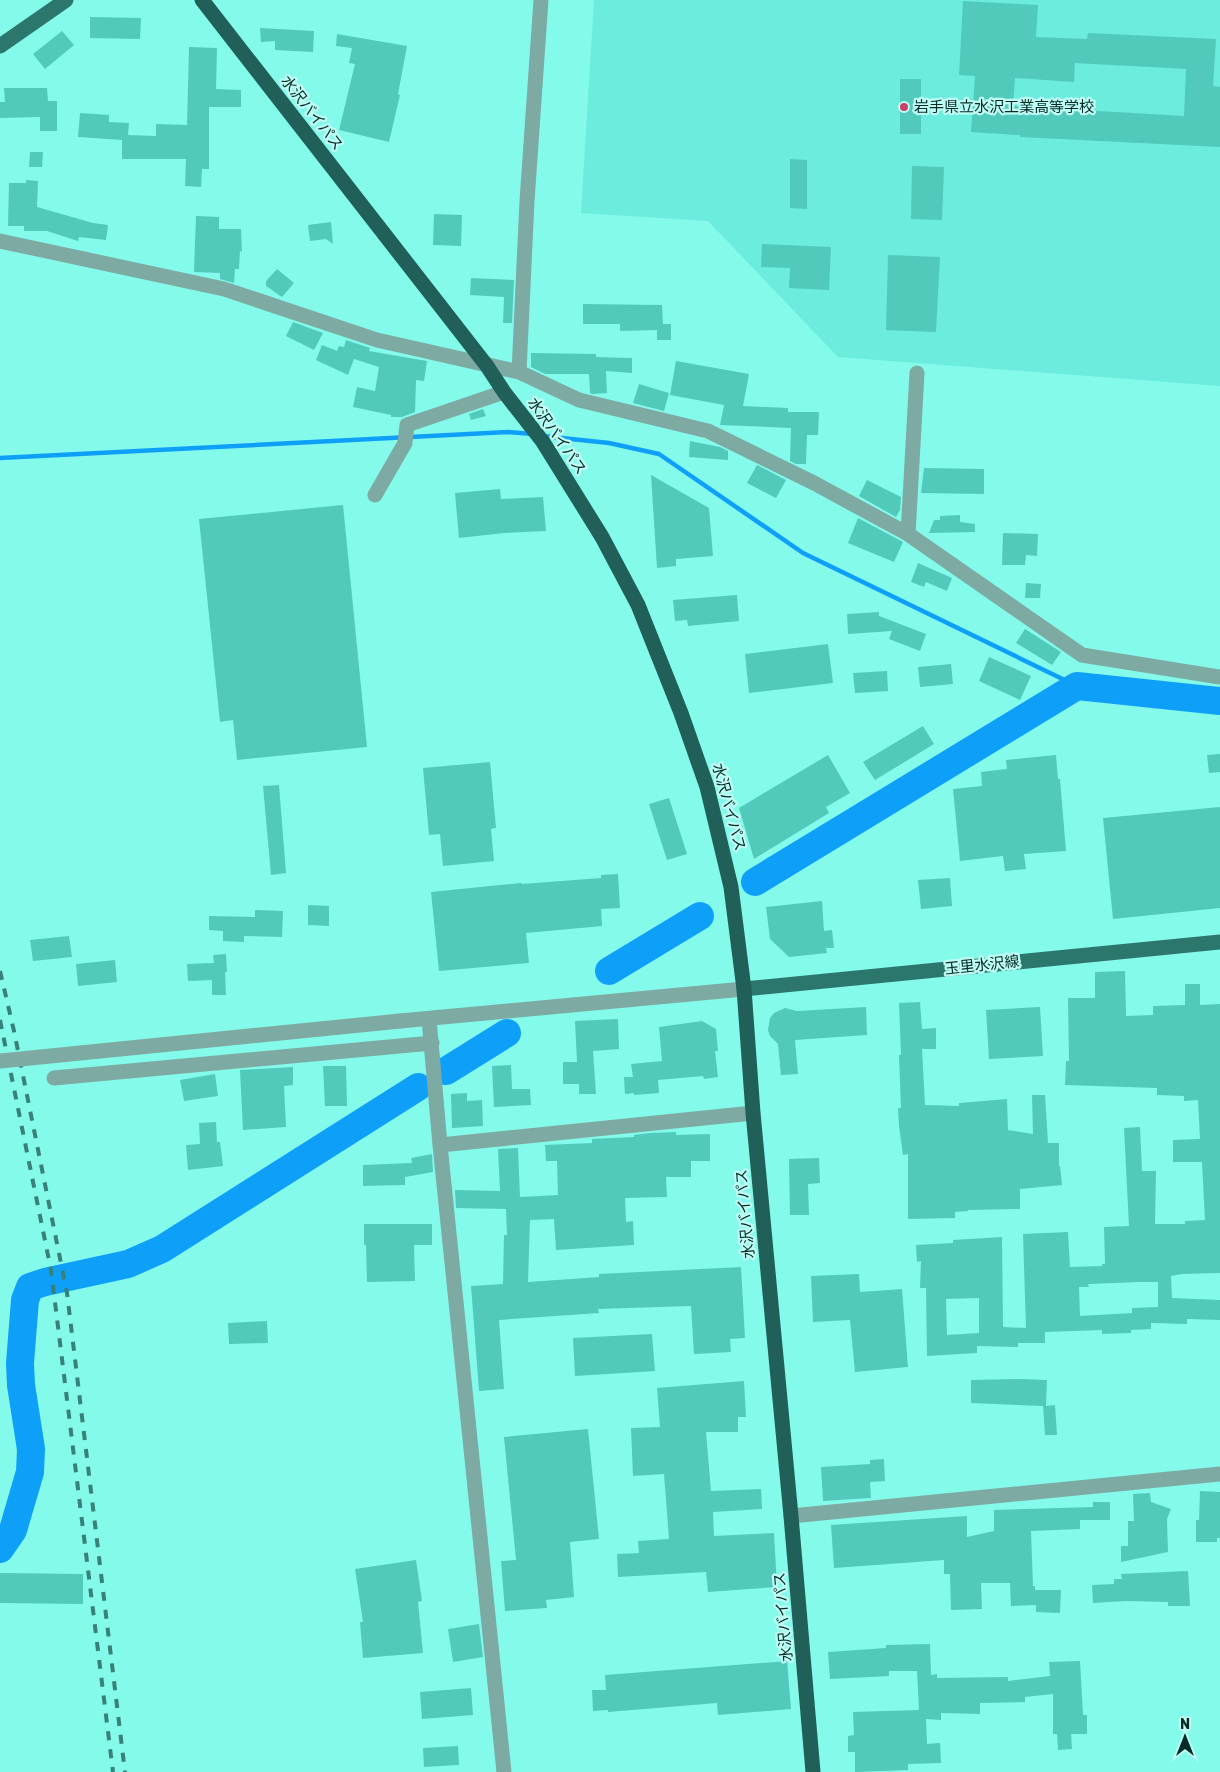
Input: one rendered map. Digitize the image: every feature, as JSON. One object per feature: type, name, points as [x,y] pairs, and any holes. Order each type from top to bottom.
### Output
[{"type":"highway","name":"水沢バイパス","points":[[202,0],[487,366],[504,392],[543,442],[602,536],[638,605],[681,713],[707,787],[731,887],[744,989],[753,1113],[814,1772]]},
{"type":"main road","points":[[0,46],[66,0]]},
{"type":"main road","name":"玉里水沢線","points":[[744,989],[1220,942]]},
{"type":"street","points":[[519,372],[527,201],[541,0]]},
{"type":"street","points":[[0,241],[224,289],[377,340],[519,372],[579,400],[708,431],[814,483],[908,534],[1082,655],[1220,677]]},
{"type":"street","points":[[908,534],[918,373]]},
{"type":"street","points":[[376,495],[405,444],[407,425],[504,392]]},
{"type":"street","points":[[0,1061],[744,989]]},
{"type":"street","points":[[429,1019],[440,1145],[504,1772]]},
{"type":"street","points":[[54,1078],[432,1043]]},
{"type":"street","points":[[440,1145],[753,1113]]},
{"type":"street","points":[[791,1516],[1220,1474]]},
{"type":"shaded area","name":"岩手県立水沢工業高等学校","points":[[594,0],[1220,0],[1220,386],[838,357],[708,221],[581,213]]},
{"type":"building","points":[[963,1],[1038,5],[1036,37],[1087,39],[1088,33],[1216,39],[1213,86],[1220,87],[1220,147],[1020,137],[1020,135],[971,132],[975,76],[959,75]],"holes":[[[1075,63],[1186,69],[1184,116],[1013,106],[1015,78],[1074,82]]]},
{"type":"building","points":[[90,17],[141,18],[140,39],[90,38]]},
{"type":"building","points":[[260,28],[314,31],[313,52],[275,50],[275,41],[261,42]]},
{"type":"building","points":[[62,31],[74,45],[45,69],[33,54]]},
{"type":"building","points":[[337,34],[407,46],[398,94],[400,95],[389,142],[339,130],[355,64],[349,63],[352,48],[336,46]]},
{"type":"building","points":[[189,47],[217,48],[216,89],[241,90],[241,107],[209,107],[209,169],[202,169],[201,187],[185,186],[186,159],[122,159],[122,140],[78,137],[80,113],[109,115],[109,122],[129,123],[128,135],[156,136],[156,124],[187,125]]},
{"type":"building","points":[[900,79],[921,79],[921,134],[900,134]]},
{"type":"building","points":[[4,88],[47,88],[48,101],[57,101],[57,131],[40,131],[40,117],[0,118],[0,102],[5,102]]},
{"type":"building","points":[[30,152],[43,152],[42,167],[29,167]]},
{"type":"building","points":[[790,159],[807,160],[807,209],[790,208]]},
{"type":"building","points":[[912,166],[944,167],[942,220],[911,219]]},
{"type":"building","points":[[26,180],[38,181],[37,207],[93,223],[108,225],[106,240],[79,237],[78,241],[47,231],[24,231],[24,226],[8,226],[9,183],[26,183]]},
{"type":"building","points":[[434,214],[462,215],[461,246],[433,245]]},
{"type":"building","points":[[196,216],[219,217],[219,229],[241,229],[242,252],[240,251],[239,269],[235,269],[234,283],[220,279],[220,273],[194,272]]},
{"type":"building","points":[[331,222],[333,244],[326,239],[310,241],[308,225]]},
{"type":"building","points":[[762,244],[831,247],[829,290],[789,288],[790,268],[761,267]]},
{"type":"building","points":[[888,255],[940,257],[936,332],[886,330]]},
{"type":"building","points":[[277,269],[294,283],[282,297],[266,286],[266,281]]},
{"type":"building","points":[[471,278],[514,280],[512,323],[503,323],[504,297],[470,295]]},
{"type":"building","points":[[583,304],[662,305],[663,324],[671,324],[671,340],[657,340],[657,330],[620,331],[620,324],[583,324]]},
{"type":"building","points":[[293,322],[323,333],[314,350],[286,336]]},
{"type":"building","points":[[346,340],[370,348],[369,351],[427,361],[424,381],[416,380],[415,412],[402,417],[391,417],[391,415],[353,407],[357,387],[375,391],[379,367],[354,359],[348,375],[316,360],[322,345],[337,351],[339,346],[344,347]]},
{"type":"building","points":[[531,353],[596,354],[596,357],[632,358],[632,373],[606,371],[607,393],[592,394],[590,393],[589,374],[545,374],[531,367]]},
{"type":"building","points":[[676,361],[749,374],[743,406],[788,408],[788,412],[819,412],[818,435],[807,435],[806,464],[796,464],[790,461],[791,428],[720,425],[724,405],[670,395]]},
{"type":"building","points":[[639,384],[669,393],[664,411],[633,403]]},
{"type":"building","points":[[483,409],[486,416],[471,420],[469,414]]},
{"type":"building","points":[[690,441],[720,447],[728,451],[728,460],[689,457]]},
{"type":"building","points":[[757,465],[786,480],[776,498],[747,483]]},
{"type":"building","points":[[924,468],[984,469],[984,494],[921,493]]},
{"type":"building","points":[[651,475],[709,508],[713,556],[676,559],[676,566],[657,568]]},
{"type":"building","points":[[867,480],[901,497],[900,510],[896,517],[859,496]]},
{"type":"building","points":[[500,489],[501,499],[543,497],[546,531],[459,538],[455,493]]},
{"type":"building","points":[[343,505],[367,747],[237,760],[233,720],[220,722],[199,519]]},
{"type":"building","points":[[960,515],[960,522],[975,524],[975,532],[929,533],[934,520],[940,520],[940,516]]},
{"type":"building","points":[[858,518],[903,542],[894,562],[848,543]]},
{"type":"building","points":[[1003,533],[1038,534],[1037,556],[1026,555],[1025,565],[1002,565]]},
{"type":"building","points":[[918,563],[952,578],[947,591],[926,582],[924,587],[911,582]]},
{"type":"building","points":[[1026,583],[1041,584],[1040,598],[1025,598]]},
{"type":"building","points":[[737,595],[739,621],[688,626],[687,620],[675,621],[673,600]]},
{"type":"building","points":[[879,612],[879,616],[926,634],[920,651],[889,639],[892,631],[848,634],[847,614]]},
{"type":"building","points":[[1025,629],[1061,652],[1052,665],[1016,643]]},
{"type":"building","points":[[828,644],[833,683],[749,693],[745,654]]},
{"type":"building","points":[[989,657],[1031,676],[1020,700],[979,681]]},
{"type":"building","points":[[951,664],[953,684],[920,687],[918,667]]},
{"type":"building","points":[[887,671],[888,691],[855,693],[853,673]]},
{"type":"building","points":[[923,726],[934,744],[875,780],[863,762]]},
{"type":"building","points":[[1220,754],[1220,772],[1209,773],[1207,755]]},
{"type":"building","points":[[828,755],[850,793],[826,807],[829,813],[754,859],[739,808]]},
{"type":"building","points":[[1056,755],[1066,851],[1024,854],[1026,869],[1005,871],[1003,856],[960,861],[953,789],[982,786],[981,772],[1007,769],[1006,760]]},
{"type":"building","points":[[490,762],[496,828],[491,829],[494,861],[443,866],[440,834],[429,835],[423,768]]},
{"type":"building","points":[[279,785],[286,873],[271,875],[263,786]]},
{"type":"building","points":[[669,798],[687,854],[667,860],[649,804]]},
{"type":"building","points":[[1220,807],[1220,908],[1113,919],[1103,818]]},
{"type":"building","points":[[618,874],[620,908],[601,909],[602,926],[526,933],[529,963],[439,971],[431,892],[521,883],[601,878],[601,875]]},
{"type":"building","points":[[950,878],[952,906],[921,909],[918,880]]},
{"type":"building","points":[[822,901],[824,931],[832,930],[834,948],[826,948],[827,953],[789,957],[770,939],[766,907]]},
{"type":"building","points":[[308,905],[329,906],[329,926],[308,925]]},
{"type":"building","points":[[255,910],[283,911],[282,937],[244,936],[244,942],[223,941],[223,931],[209,930],[209,916],[255,917]]},
{"type":"building","points":[[69,936],[72,957],[33,961],[30,940]]},
{"type":"building","points":[[226,954],[226,995],[212,995],[212,980],[188,981],[187,964],[214,963],[213,955]]},
{"type":"building","points":[[115,960],[117,982],[78,986],[76,964]]},
{"type":"building","points":[[1125,971],[1126,1016],[1153,1015],[1153,1006],[1185,1005],[1185,984],[1200,984],[1200,1005],[1220,1004],[1220,1273],[1171,1276],[1172,1298],[1220,1300],[1220,1320],[1187,1319],[1187,1324],[1151,1323],[1151,1329],[1131,1330],[1131,1333],[1102,1334],[1102,1330],[1045,1332],[1045,1343],[1018,1343],[1018,1347],[977,1346],[977,1353],[927,1356],[926,1288],[920,1288],[921,1261],[917,1262],[916,1245],[953,1243],[953,1240],[1002,1237],[1003,1327],[1026,1328],[1023,1234],[1068,1232],[1070,1267],[1102,1266],[1102,1264],[1105,1264],[1104,1227],[1129,1226],[1124,1128],[1140,1127],[1142,1171],[1156,1171],[1155,1224],[1185,1224],[1185,1221],[1205,1220],[1202,1162],[1173,1162],[1173,1140],[1200,1139],[1198,1100],[1184,1101],[1184,1096],[1157,1095],[1157,1088],[1065,1085],[1066,1061],[1069,1061],[1068,998],[1095,998],[1095,972]],"holes":[[[1158,1282],[1158,1307],[1132,1308],[1132,1313],[1080,1316],[1079,1287],[1089,1287],[1088,1284]],[[979,1298],[979,1333],[947,1335],[946,1299]]]},
{"type":"building","points":[[920,1002],[922,1029],[936,1028],[936,1049],[922,1049],[925,1105],[959,1106],[959,1103],[1007,1099],[1008,1130],[1033,1134],[1032,1095],[1045,1095],[1048,1143],[1059,1143],[1059,1166],[1062,1185],[1020,1189],[1020,1209],[968,1210],[955,1212],[955,1218],[908,1219],[908,1154],[903,1155],[898,1108],[901,1108],[899,1003]]},
{"type":"building","points":[[866,1007],[867,1035],[795,1040],[798,1074],[781,1075],[778,1044],[770,1036],[768,1030],[770,1018],[774,1013],[785,1008],[797,1011]]},
{"type":"building","points":[[1040,1007],[1043,1056],[989,1059],[986,1010]]},
{"type":"building","points":[[618,1019],[619,1049],[593,1051],[596,1094],[579,1094],[579,1084],[563,1084],[563,1062],[577,1062],[575,1021]]},
{"type":"building","points":[[702,1021],[716,1029],[718,1051],[715,1051],[718,1077],[704,1079],[703,1076],[658,1080],[659,1093],[625,1094],[624,1077],[633,1077],[631,1064],[662,1061],[659,1027]]},
{"type":"building","points":[[511,1065],[512,1089],[530,1089],[531,1105],[494,1107],[492,1066]]},
{"type":"building","points":[[323,1066],[346,1066],[347,1106],[325,1106]]},
{"type":"building","points":[[293,1067],[293,1085],[284,1086],[286,1127],[243,1130],[240,1070]]},
{"type":"building","points":[[215,1074],[218,1096],[184,1101],[180,1080]]},
{"type":"building","points":[[467,1093],[467,1101],[482,1100],[483,1126],[452,1128],[451,1094]]},
{"type":"building","points":[[216,1122],[217,1142],[220,1142],[223,1166],[188,1170],[186,1145],[200,1144],[199,1123]]},
{"type":"building","points":[[676,1132],[676,1135],[710,1134],[710,1161],[691,1161],[691,1177],[666,1177],[667,1197],[625,1198],[626,1222],[633,1221],[634,1245],[556,1250],[554,1219],[530,1220],[528,1282],[599,1277],[599,1274],[741,1267],[745,1338],[730,1339],[731,1352],[694,1354],[691,1306],[598,1309],[599,1313],[499,1320],[504,1389],[479,1391],[471,1286],[503,1284],[504,1235],[507,1235],[506,1209],[456,1208],[455,1190],[500,1191],[498,1149],[518,1148],[520,1197],[558,1195],[557,1161],[546,1161],[545,1145],[592,1143],[592,1139]]},
{"type":"building","points":[[432,1154],[433,1172],[405,1177],[405,1185],[363,1186],[363,1165],[412,1163],[411,1158]]},
{"type":"building","points":[[819,1158],[820,1183],[808,1184],[809,1215],[790,1215],[789,1159]]},
{"type":"building","points":[[364,1224],[432,1224],[432,1245],[414,1245],[415,1281],[367,1282]]},
{"type":"building","points":[[859,1274],[860,1292],[902,1289],[908,1367],[855,1372],[850,1320],[813,1322],[811,1276]]},
{"type":"building","points":[[267,1321],[268,1343],[229,1344],[228,1323]]},
{"type":"building","points":[[652,1334],[655,1371],[575,1376],[573,1338]]},
{"type":"building","points":[[971,1380],[1047,1380],[1046,1406],[1055,1405],[1057,1435],[1045,1435],[1043,1406],[971,1403]]},
{"type":"building","points":[[744,1381],[746,1417],[738,1417],[738,1432],[706,1432],[711,1491],[761,1489],[762,1509],[713,1512],[714,1536],[774,1533],[777,1587],[708,1592],[706,1572],[618,1577],[617,1554],[639,1553],[638,1541],[669,1539],[664,1474],[633,1476],[631,1428],[660,1427],[657,1388]]},
{"type":"building","points":[[588,1429],[599,1539],[570,1542],[574,1597],[546,1600],[547,1608],[505,1611],[501,1561],[516,1560],[504,1437]]},
{"type":"building","points":[[884,1459],[885,1481],[870,1482],[871,1498],[823,1501],[821,1467],[870,1464],[870,1460]]},
{"type":"building","points":[[1200,1491],[1220,1492],[1220,1538],[1217,1538],[1217,1542],[1196,1542],[1196,1520],[1199,1520]]},
{"type":"building","points":[[1150,1493],[1151,1502],[1171,1509],[1167,1519],[1168,1552],[1121,1562],[1121,1546],[1128,1546],[1128,1521],[1134,1521],[1133,1494]]},
{"type":"building","points":[[1093,1502],[1110,1502],[1110,1520],[1080,1520],[1080,1529],[1031,1531],[1033,1586],[1035,1586],[1035,1590],[1061,1590],[1060,1613],[1036,1612],[1036,1605],[1011,1606],[1010,1583],[981,1583],[982,1609],[951,1610],[950,1574],[944,1574],[944,1560],[834,1568],[831,1525],[967,1516],[967,1537],[994,1531],[994,1510],[1093,1507]]},
{"type":"building","points":[[416,1560],[422,1601],[418,1602],[423,1653],[363,1658],[360,1622],[363,1622],[355,1569]]},
{"type":"building","points":[[1188,1571],[1190,1606],[1168,1606],[1168,1602],[1126,1601],[1093,1603],[1092,1585],[1114,1584],[1114,1579],[1122,1579],[1121,1574]]},
{"type":"building","points":[[0,1573],[83,1574],[83,1604],[0,1603]]},
{"type":"building","points":[[479,1624],[483,1657],[453,1662],[448,1629]]},
{"type":"building","points":[[930,1644],[931,1675],[937,1674],[937,1678],[1008,1677],[1008,1681],[1050,1676],[1049,1662],[1080,1661],[1083,1715],[1087,1715],[1087,1734],[1071,1734],[1072,1749],[1058,1750],[1057,1734],[1053,1734],[1053,1694],[1025,1697],[1025,1702],[980,1703],[980,1714],[941,1713],[941,1720],[926,1719],[927,1744],[940,1743],[941,1763],[908,1764],[908,1770],[855,1772],[855,1752],[848,1752],[848,1736],[854,1735],[853,1712],[919,1710],[917,1671],[889,1671],[889,1676],[830,1679],[828,1652],[886,1648],[886,1645]]},
{"type":"building","points":[[787,1661],[791,1709],[718,1715],[717,1703],[608,1712],[608,1710],[593,1711],[592,1690],[606,1690],[605,1675]]},
{"type":"building","points":[[471,1688],[473,1715],[422,1719],[420,1692]]},
{"type":"building","points":[[458,1746],[459,1765],[424,1767],[423,1748]]},
{"type":"waterway","points":[[0,458],[508,432],[533,434]]},
{"type":"waterway","points":[[543,436],[609,443],[659,454],[803,553],[1077,686]]},
{"type":"waterway","points":[[755,882],[1077,686],[1220,701]]},
{"type":"waterway","points":[[609,971],[700,916]]},
{"type":"waterway","points":[[446,1071],[507,1033]]},
{"type":"waterway","points":[[0,1549],[13,1530],[30,1472],[31,1449],[21,1385],[20,1363],[25,1300],[30,1287],[128,1264],[162,1249],[418,1087]]},
{"type":"railway","points":[[0,971],[67,1293],[125,1772]]},
{"type":"railway","points":[[0,1020],[51,1270],[113,1772]]},
{"type":"place","name":"岩手県立水沢工業高等学校","points":[[904,107]]}]
